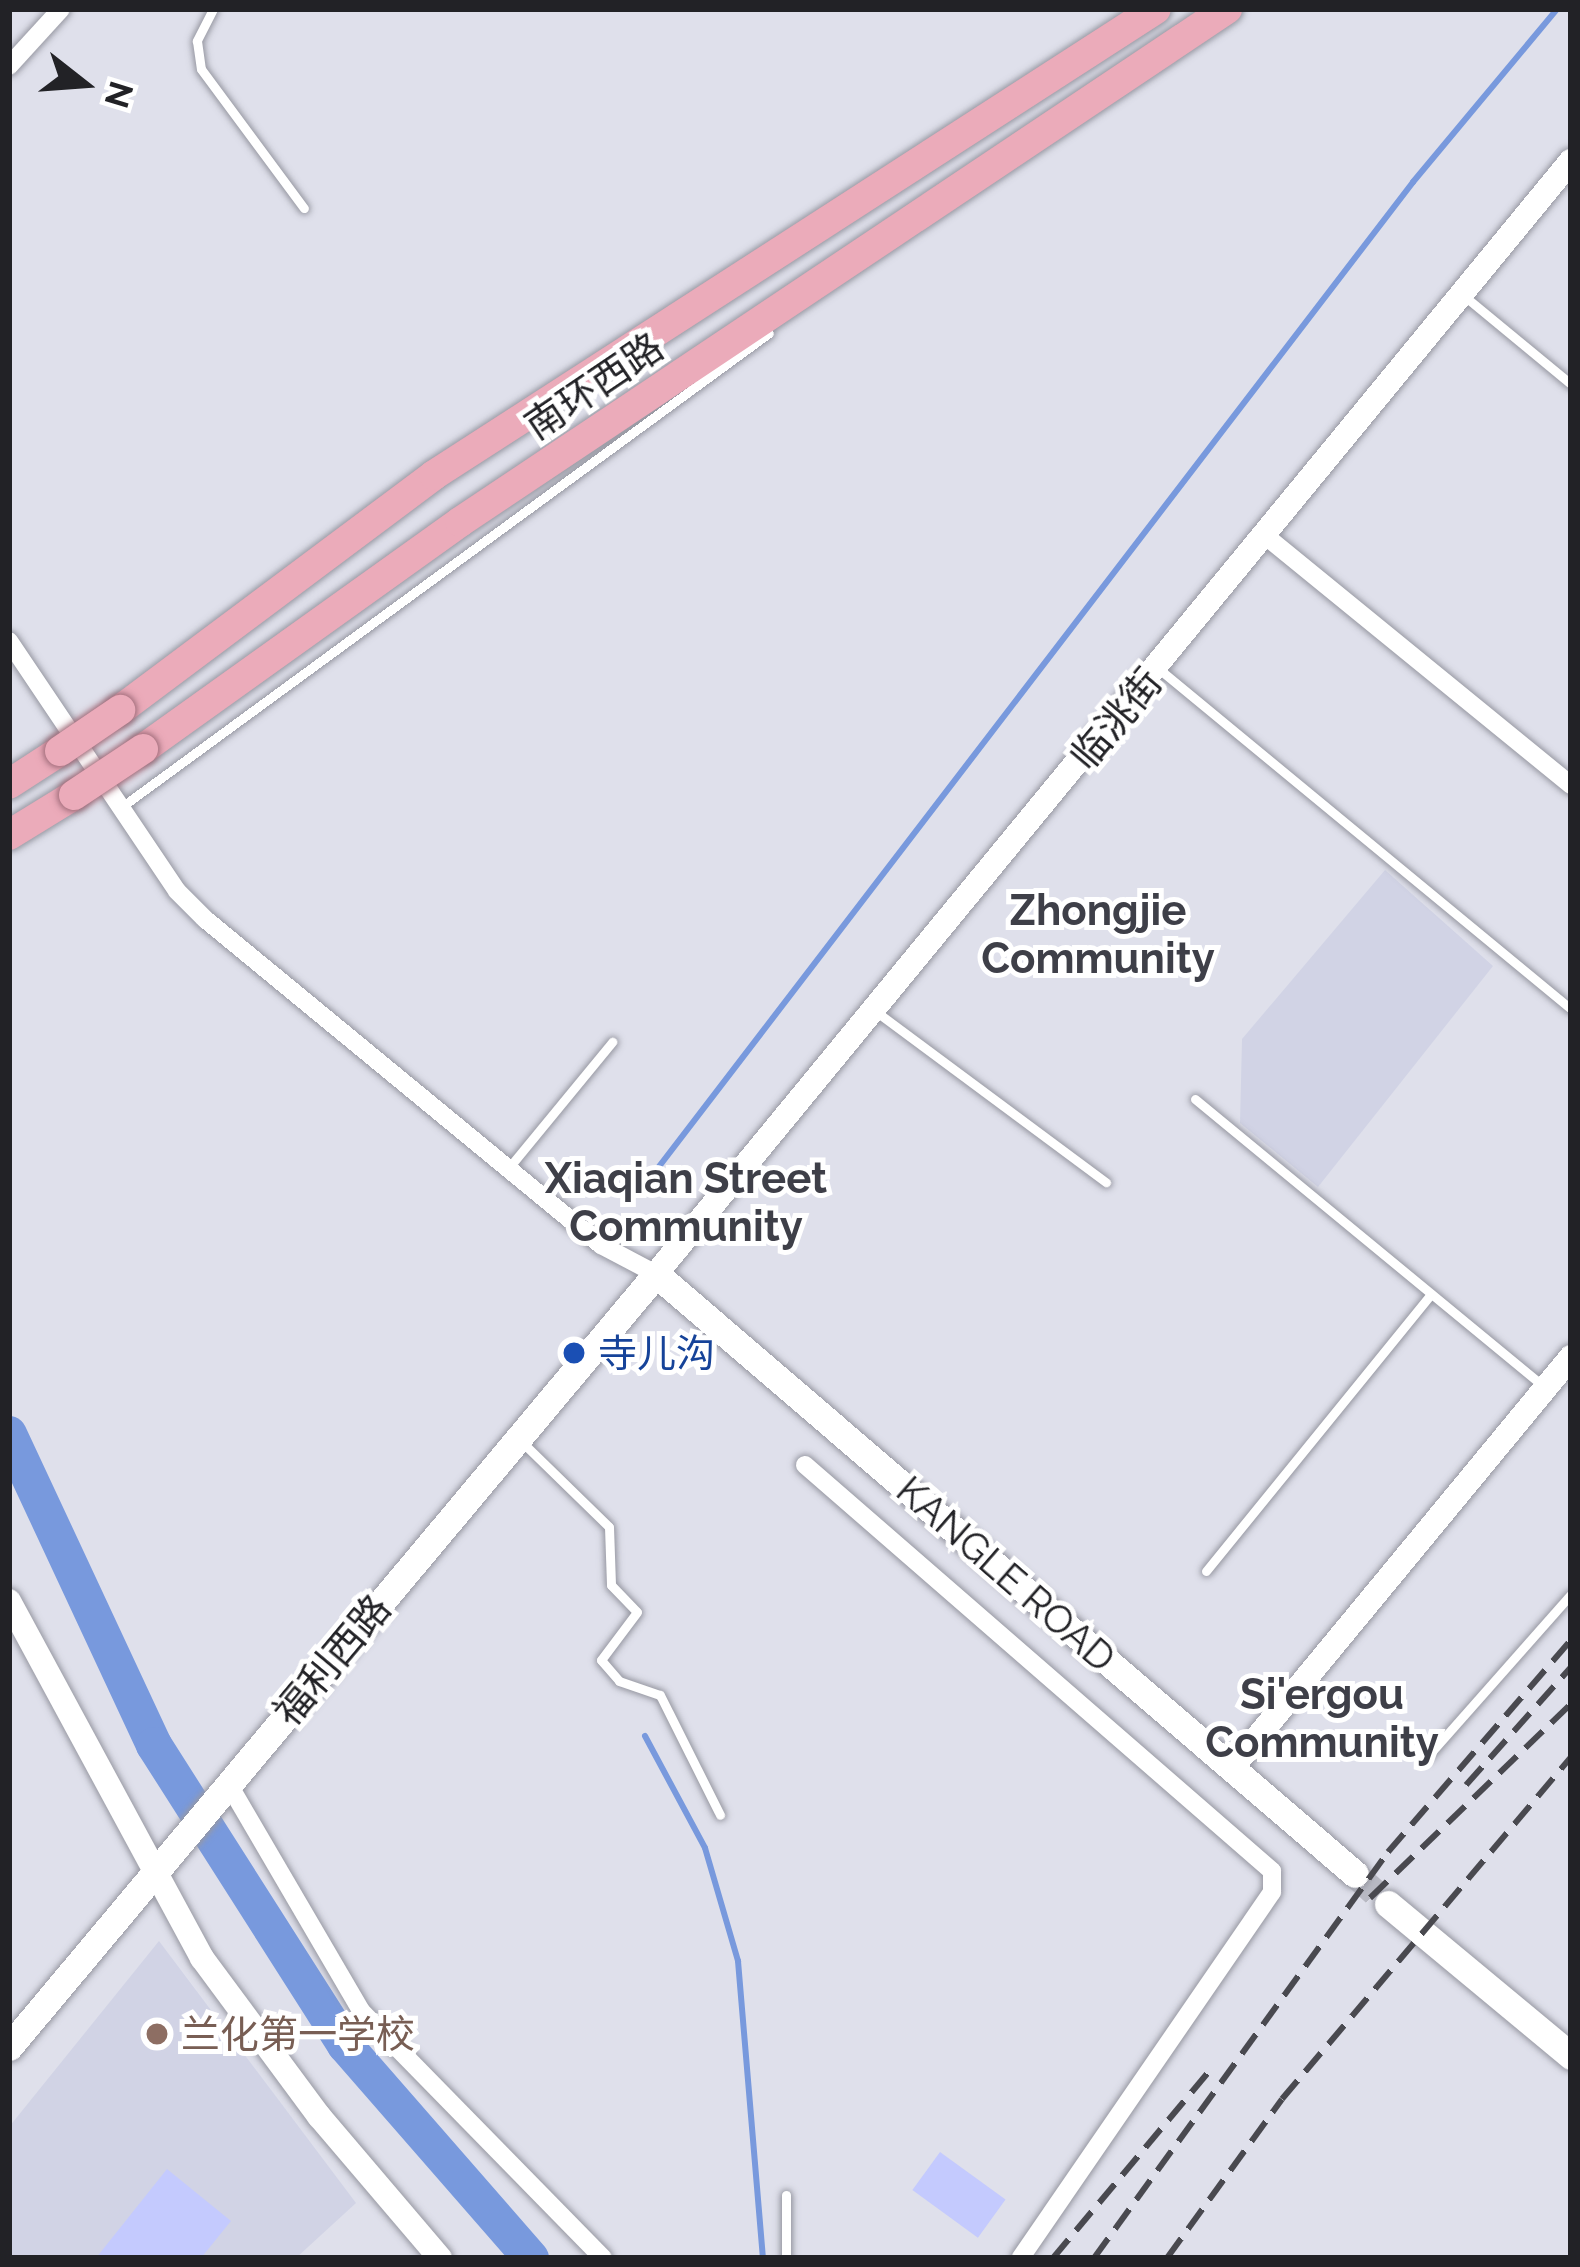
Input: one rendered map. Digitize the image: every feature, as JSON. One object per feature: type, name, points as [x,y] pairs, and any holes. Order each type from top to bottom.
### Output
[{"type":"highway","name":"南环西路","points":[[9,784],[120,710],[434,475],[1156,9]]},
{"type":"highway","name":"南环西路","points":[[9,835],[143,749],[460,522],[1226,9]]},
{"type":"main road","name":"福利西路","points":[[9,2047],[656,1274]]},
{"type":"main road","name":"KANGLE ROAD","points":[[656,1274],[1355,1874]]},
{"type":"main road","points":[[1388,1904],[1571,2056]]},
{"type":"street","points":[[9,66],[61,9]]},
{"type":"street","name":"临洮街","points":[[656,1274],[1268,538],[1571,161]]},
{"type":"street","points":[[1268,538],[1571,785]]},
{"type":"street","points":[[9,641],[177,891],[247,959],[507,1170],[601,1245],[656,1274]]},
{"type":"street","points":[[1232,1768],[1571,1357]]},
{"type":"street","points":[[805,1465],[1272,1871],[1272,1892],[1020,2258]]},
{"type":"street","points":[[9,1601],[242,2016],[440,2258]]},
{"type":"street","points":[[224,1788],[362,2011],[603,2258]]},
{"type":"lane","points":[[213,9],[197,41],[202,69],[304,208]]},
{"type":"lane","points":[[120,808],[771,331],[834,272]]},
{"type":"lane","points":[[1463,295],[1571,384]]},
{"type":"lane","points":[[1159,669],[1571,1009]]},
{"type":"lane","points":[[874,1010],[1106,1182]]},
{"type":"lane","points":[[507,1170],[612,1042]]},
{"type":"lane","points":[[1195,1100],[1545,1388]]},
{"type":"lane","points":[[1206,1571],[1431,1294]]},
{"type":"lane","points":[[519,1439],[609,1527],[611,1586],[637,1612],[602,1660],[620,1682],[660,1695],[720,1815]]},
{"type":"lane","points":[[1427,1757],[1571,1594]]},
{"type":"lane","points":[[786,2195],[786,2258]]},
{"type":"shaded area","points":[[1385,870],[1493,966],[1318,1187],[1240,1123],[1242,1039]]},
{"type":"shaded area","name":"兰化第一学校","points":[[159,1941],[356,2203],[296,2258],[9,2258],[9,2127]]},
{"type":"shaded area","points":[[940,2152],[1006,2200],[978,2238],[912,2190]]},
{"type":"shaded area","points":[[167,2169],[231,2221],[201,2258],[96,2258]]},
{"type":"waterway","points":[[651,1177],[1413,182],[1557,9]]},
{"type":"waterway","name":"寺儿沟","points":[[9,1434],[154,1745],[345,2045],[531,2258]]},
{"type":"waterway","points":[[645,1736],[705,1848],[738,1961],[763,2258]]},
{"type":"tunnel","points":[[1355,1874],[1388,1904]]},
{"type":"railway","points":[[1094,2258],[1388,1852],[1571,1640]]},
{"type":"railway","points":[[1466,1785],[1571,1667]]},
{"type":"railway","points":[[1370,1898],[1571,1704]]},
{"type":"railway","points":[[1167,2258],[1282,2099],[1571,1757]]},
{"type":"railway","points":[[1053,2258],[1211,2069]]},
{"type":"place","name":"寺儿沟","points":[[574,1353]]},
{"type":"place","name":"兰化第一学校","points":[[157,2034]]},
{"type":"district","name":"Zhongjie Community","points":[[1098,935]]},
{"type":"district","name":"Xiaqian Street Community","points":[[686,1203]]},
{"type":"district","name":"Si'ergou Community","points":[[1322,1719]]}]
